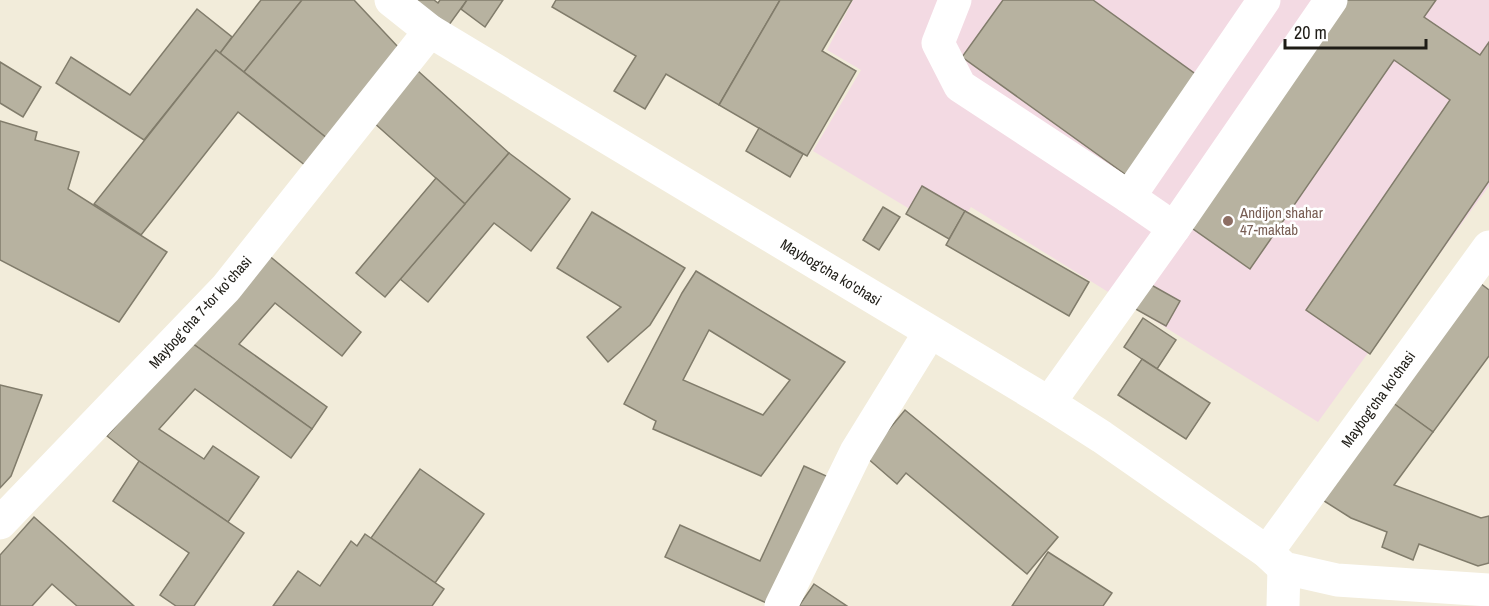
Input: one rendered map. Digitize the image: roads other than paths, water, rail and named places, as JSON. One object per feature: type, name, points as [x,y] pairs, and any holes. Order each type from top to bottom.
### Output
[{"type":"street","name":"Maybog'cha ko'chasi","points":[[391,0],[430,31],[1049,403],[1102,437],[1275,560],[1337,580],[1489,590]]},
{"type":"street","points":[[955,0],[938,43],[960,86],[1174,228]]},
{"type":"street","points":[[1129,197],[1264,0]]},
{"type":"street","points":[[1049,403],[1174,228],[1331,0]]},
{"type":"street","name":"Maybogʻcha 7-tor koʻchasi","points":[[0,523],[226,288],[430,31]]},
{"type":"street","name":"Maybog'cha ko'chasi","points":[[1275,560],[1489,247]]},
{"type":"street","points":[[781,606],[856,452],[930,332]]},
{"type":"street","points":[[1275,560],[1282,606]]},
{"type":"place","name":"Andijon shahar 47-maktab","points":[[1228,221]]}]
